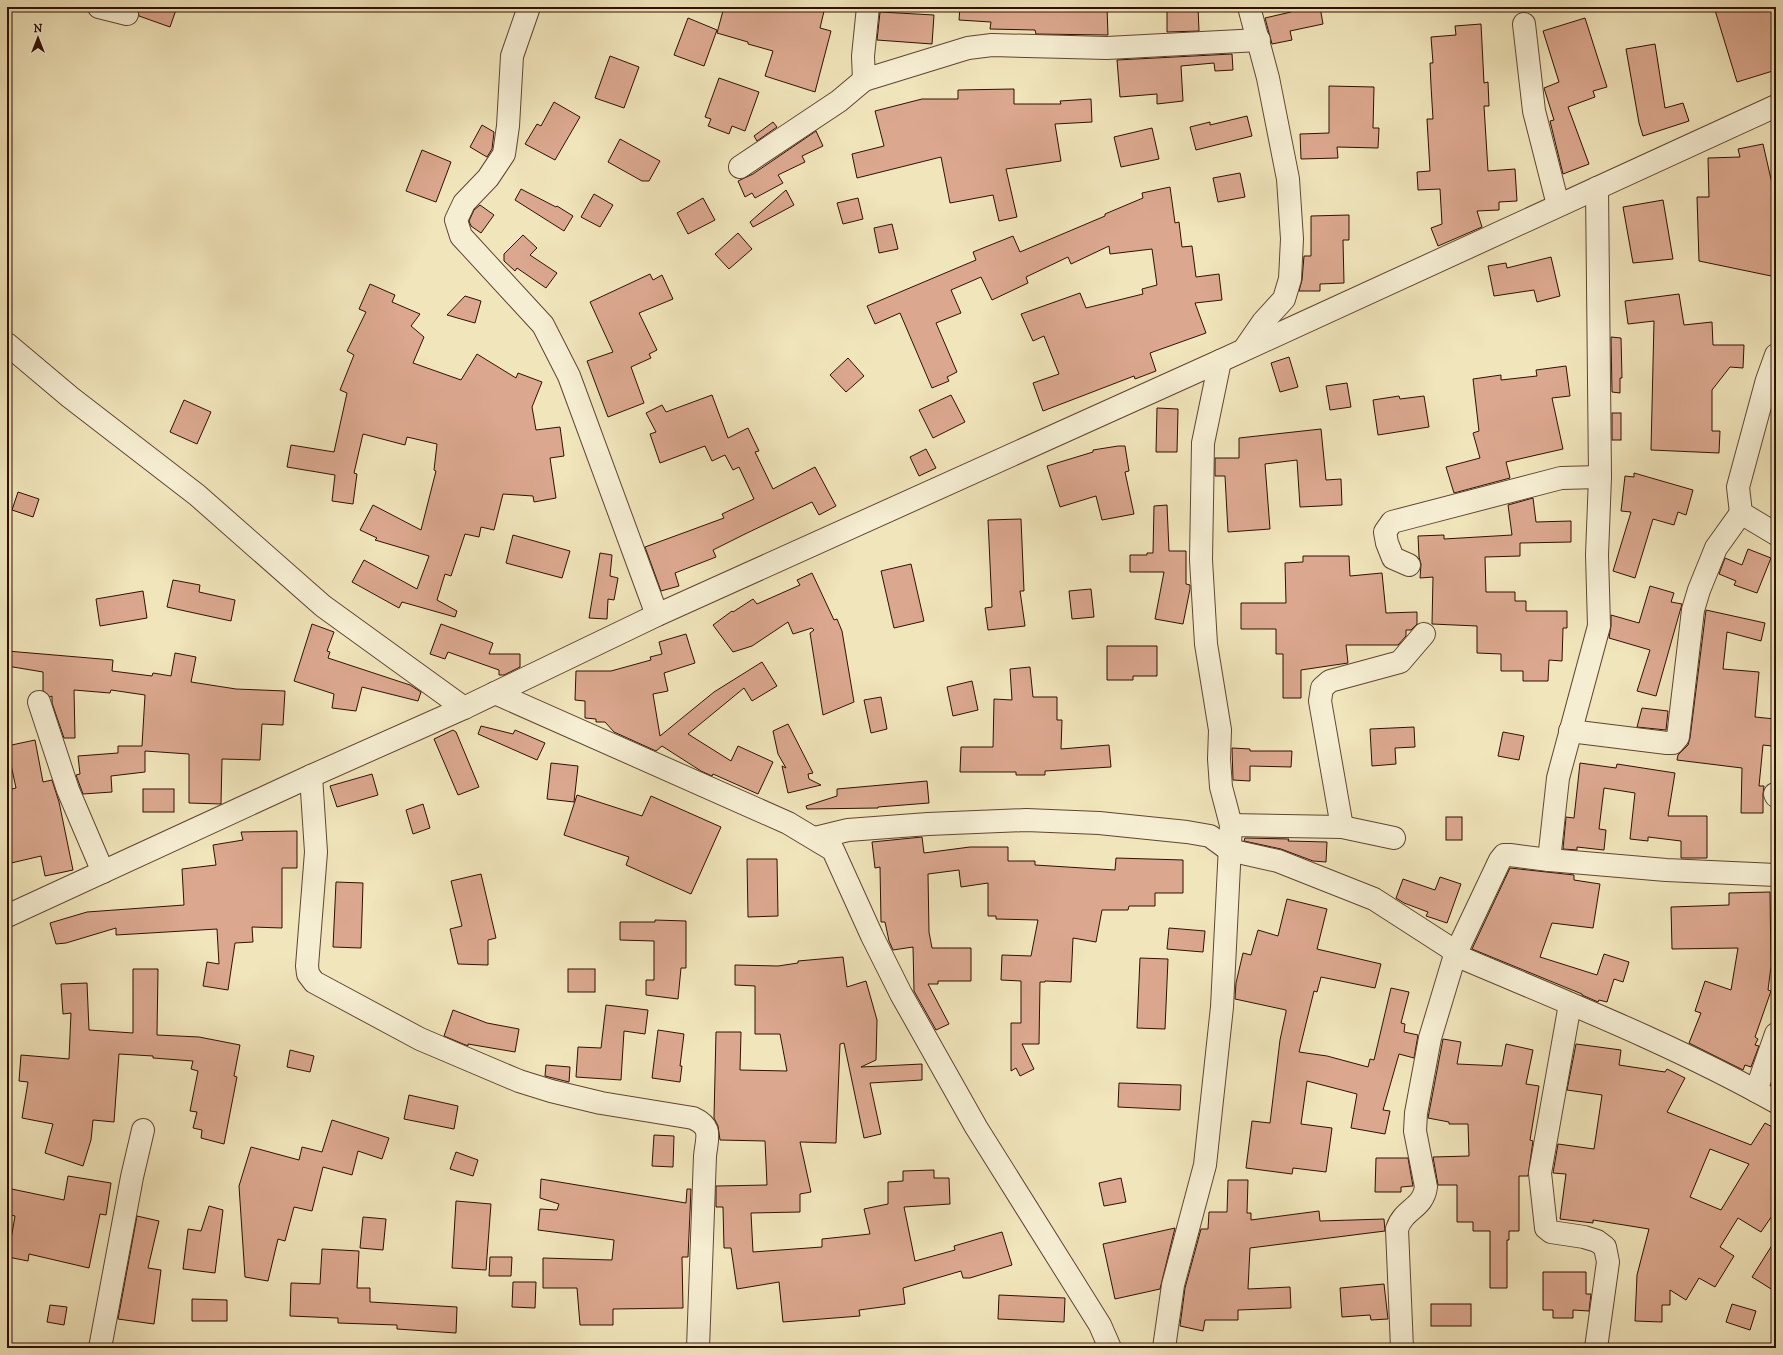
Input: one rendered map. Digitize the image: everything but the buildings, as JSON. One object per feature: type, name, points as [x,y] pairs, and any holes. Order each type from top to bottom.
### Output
[{"type":"street","points":[[99,7],[128,14]]},
{"type":"street","points":[[529,7],[512,56],[508,126],[504,154],[488,178],[464,203],[456,220],[462,236],[543,325],[566,369],[657,616]]},
{"type":"street","points":[[864,80],[863,56],[868,7]]},
{"type":"street","points":[[1244,349],[1263,322],[1284,299],[1290,279],[1292,239],[1288,179],[1268,78],[1249,7]]},
{"type":"street","points":[[1524,24],[1534,111],[1558,205]]},
{"type":"street","points":[[740,167],[839,101],[864,80],[968,48],[992,45],[1107,48],[1259,40]]},
{"type":"street","points":[[7,916],[311,776],[464,708],[657,616],[1220,361],[1776,106]]},
{"type":"street","points":[[1549,860],[1558,778],[1599,626],[1597,555],[1600,477],[1597,188]]},
{"type":"street","points":[[7,344],[70,397],[197,495],[323,606],[464,708]]},
{"type":"street","points":[[1570,732],[1667,743],[1673,742],[1678,737],[1693,610],[1699,590],[1716,548],[1741,513],[1738,487],[1767,380],[1776,355]]},
{"type":"street","points":[[1164,1348],[1173,1285],[1205,1165],[1222,1007],[1231,825],[1221,787],[1219,759],[1220,730],[1206,644],[1201,560],[1202,443],[1220,361]]},
{"type":"street","points":[[1409,565],[1393,558],[1387,543],[1385,532],[1392,522],[1561,478],[1600,477]]},
{"type":"street","points":[[1741,513],[1776,534]]},
{"type":"street","points":[[1342,827],[1320,701],[1322,688],[1330,681],[1400,662],[1424,634]]},
{"type":"street","points":[[495,693],[788,823],[833,850],[872,936],[909,1007],[976,1127],[1100,1325],[1110,1348]]},
{"type":"street","points":[[39,702],[68,790],[103,872]]},
{"type":"street","points":[[311,776],[316,852],[307,966],[308,974],[314,982],[420,1039],[519,1081],[551,1091],[601,1103],[693,1118],[704,1123],[708,1131],[705,1156],[698,1348]]},
{"type":"street","points":[[815,838],[848,830],[928,824],[1026,820],[1099,823],[1187,832],[1210,836],[1229,850],[1278,861],[1374,899],[1450,948],[1455,955],[1632,1029],[1739,1080],[1776,1102]]},
{"type":"street","points":[[1231,825],[1342,827],[1394,838]]},
{"type":"street","points":[[1402,1348],[1397,1229],[1400,1220],[1423,1200],[1425,1194],[1426,1187],[1415,1131],[1416,1113],[1430,1038],[1455,955],[1500,860],[1504,855],[1510,855],[1549,860],[1666,870],[1776,874]]},
{"type":"street","points":[[1570,1004],[1540,1173],[1546,1228],[1551,1232],[1584,1237],[1597,1241],[1605,1247],[1608,1262],[1596,1348]]},
{"type":"street","points":[[1756,1090],[1776,1034]]},
{"type":"street","points":[[100,1348],[132,1177],[143,1130]]}]
